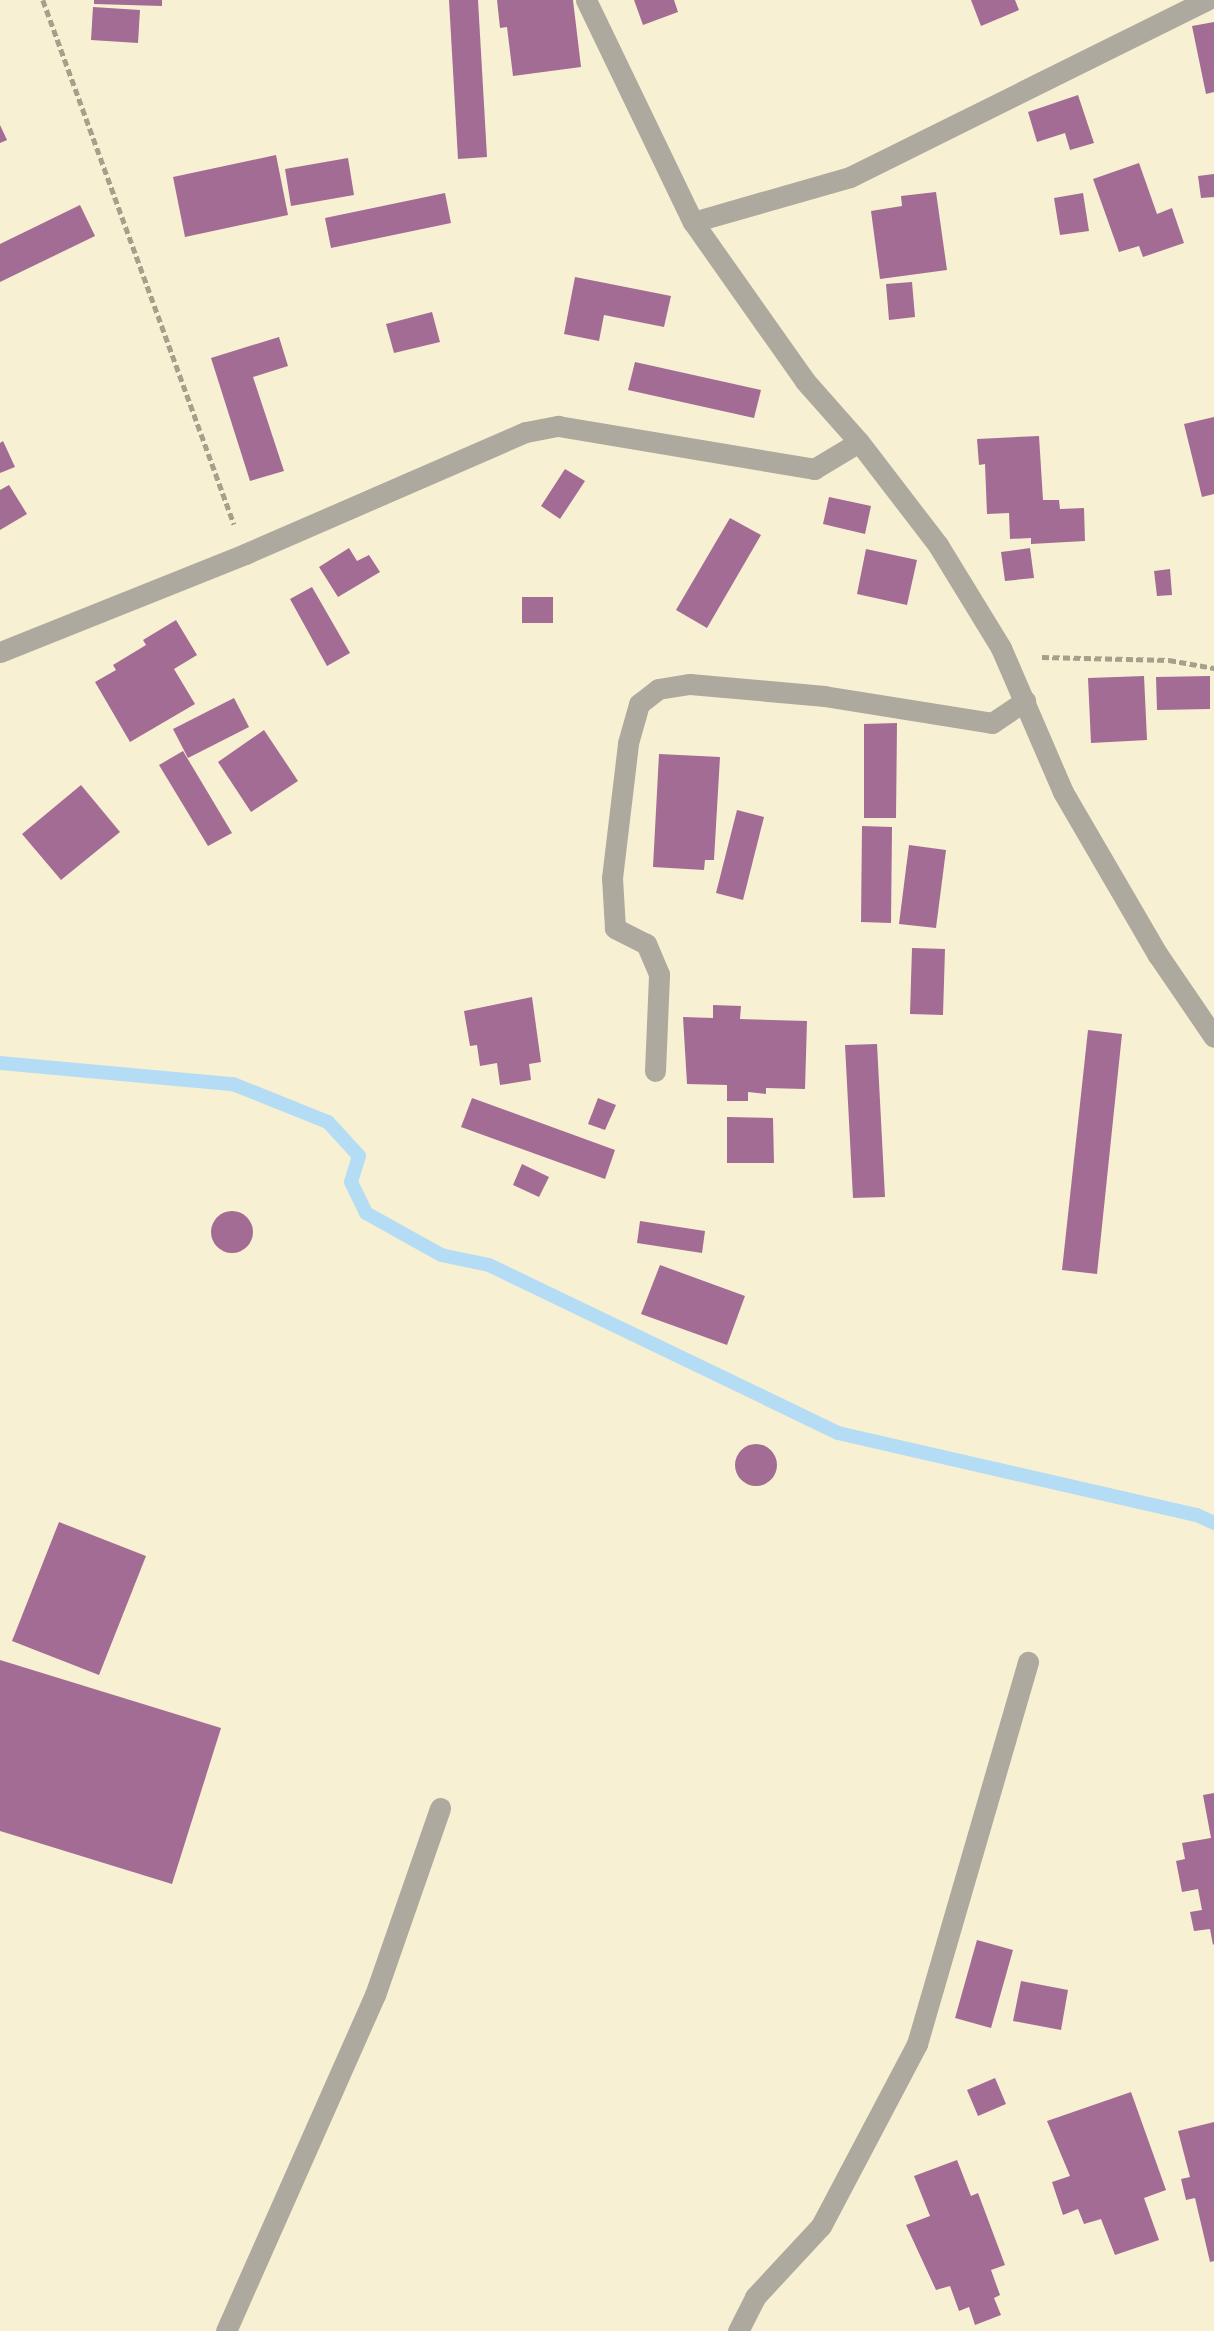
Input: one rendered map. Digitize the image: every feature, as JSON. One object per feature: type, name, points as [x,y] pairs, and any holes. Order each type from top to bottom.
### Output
[{"type":"street","points":[[586,0],[693,222],[805,381],[859,442],[938,545],[1008,666],[1063,792],[1158,955],[1214,1037]]},
{"type":"street","points":[[693,222],[850,177],[1207,0]]},
{"type":"street","points":[[0,652],[245,554],[526,432],[558,426],[814,469],[859,442]]},
{"type":"street","points":[[656,1071],[659,974],[646,944],[615,928],[612,878],[628,743],[639,704],[658,689],[690,684],[824,696],[992,723],[1025,701]]},
{"type":"street","points":[[738,2331],[755,2297],[821,2226],[917,2044],[1028,1662]]},
{"type":"street","points":[[226,2331],[375,1995],[440,1808]]},
{"type":"path","points":[[43,0],[245,554]]},
{"type":"path","points":[[1008,666],[1051,654],[1169,660],[1214,668]]},
{"type":"building","points":[[94,0],[162,0],[162,6],[94,4]]},
{"type":"building","points":[[449,0],[478,0],[487,157],[458,159]]},
{"type":"building","points":[[497,0],[573,0],[581,67],[513,76],[507,27],[500,28]]},
{"type":"building","points":[[634,0],[674,0],[678,12],[643,25]]},
{"type":"building","points":[[971,0],[1015,0],[1019,10],[981,26]]},
{"type":"building","points":[[93,7],[140,10],[138,43],[91,40]]},
{"type":"building","points":[[1214,22],[1214,92],[1206,94],[1192,26]]},
{"type":"building","points":[[1078,95],[1094,143],[1070,150],[1065,133],[1037,142],[1028,112]]},
{"type":"building","points":[[0,125],[7,140],[0,143]]},
{"type":"building","points":[[276,155],[288,215],[185,237],[173,177]]},
{"type":"building","points":[[348,158],[354,195],[291,206],[285,169]]},
{"type":"building","points":[[1139,163],[1157,214],[1172,208],[1184,243],[1143,257],[1139,246],[1119,252],[1093,179]]},
{"type":"building","points":[[1214,174],[1214,197],[1201,198],[1198,176]]},
{"type":"building","points":[[936,192],[947,270],[880,279],[871,211],[902,206],[901,196]]},
{"type":"building","points":[[445,193],[451,223],[331,248],[325,218]]},
{"type":"building","points":[[1083,193],[1089,231],[1060,235],[1054,198]]},
{"type":"building","points":[[80,205],[95,236],[0,282],[0,244]]},
{"type":"building","points":[[575,277],[671,296],[664,327],[604,315],[599,341],[564,334]]},
{"type":"building","points":[[912,282],[915,317],[889,320],[886,284]]},
{"type":"building","points":[[432,312],[440,342],[394,353],[386,324]]},
{"type":"building","points":[[279,337],[288,366],[253,377],[284,471],[250,481],[211,358]]},
{"type":"building","points":[[635,362],[761,390],[754,418],[628,390]]},
{"type":"building","points":[[1214,417],[1214,494],[1202,497],[1184,424]]},
{"type":"building","points":[[1039,436],[1043,500],[1059,500],[1060,509],[1084,508],[1085,541],[1031,544],[1031,538],[1010,539],[1009,513],[987,514],[985,464],[979,465],[977,439]]},
{"type":"building","points":[[3,441],[15,467],[0,473],[0,443]]},
{"type":"building","points":[[565,469],[585,481],[560,519],[541,506]]},
{"type":"building","points":[[9,485],[27,514],[0,530],[0,490]]},
{"type":"building","points":[[829,497],[871,506],[865,534],[823,524]]},
{"type":"building","points":[[730,518],[761,535],[707,628],[676,610]]},
{"type":"building","points":[[349,548],[357,561],[369,555],[380,572],[338,597],[319,567]]},
{"type":"building","points":[[1030,548],[1034,578],[1005,581],[1001,552]]},
{"type":"building","points":[[866,549],[917,560],[907,605],[857,594]]},
{"type":"building","points":[[1170,569],[1172,595],[1157,596],[1154,571]]},
{"type":"building","points":[[312,587],[350,653],[327,666],[290,599]]},
{"type":"building","points":[[522,597],[553,597],[553,623],[522,623]]},
{"type":"building","points":[[176,620],[197,655],[174,669],[195,704],[130,742],[95,682],[116,670],[113,665],[146,645],[143,640]]},
{"type":"building","points":[[1144,676],[1147,740],[1091,743],[1088,678]]},
{"type":"building","points":[[1210,676],[1210,709],[1157,710],[1156,677]]},
{"type":"building","points":[[234,698],[249,727],[188,758],[173,729]]},
{"type":"building","points":[[897,723],[896,818],[864,818],[864,724]]},
{"type":"building","points":[[264,730],[298,781],[251,812],[218,762]]},
{"type":"building","points":[[183,751],[232,833],[208,846],[159,765]]},
{"type":"building","points":[[659,754],[720,757],[714,860],[705,860],[704,870],[653,867]]},
{"type":"building","points":[[81,785],[120,832],[61,880],[22,834]]},
{"type":"building","points":[[737,810],[764,817],[743,900],[716,893]]},
{"type":"building","points":[[862,826],[892,827],[891,923],[861,922]]},
{"type":"building","points":[[909,845],[946,850],[936,928],[899,924]]},
{"type":"building","points":[[912,948],[945,949],[943,1015],[910,1014]]},
{"type":"building","points":[[532,997],[541,1062],[529,1064],[531,1080],[500,1085],[497,1063],[480,1066],[477,1045],[470,1046],[464,1011]]},
{"type":"building","points":[[713,1005],[741,1006],[740,1019],[807,1021],[805,1089],[766,1088],[766,1094],[748,1092],[748,1101],[727,1101],[727,1085],[687,1084],[683,1017],[713,1018]]},
{"type":"building","points":[[1088,1030],[1122,1034],[1097,1274],[1062,1270]]},
{"type":"building","points":[[877,1044],[885,1197],[853,1198],[845,1045]]},
{"type":"building","points":[[472,1098],[615,1150],[605,1179],[461,1127]]},
{"type":"building","points":[[598,1098],[616,1105],[605,1130],[588,1124]]},
{"type":"building","points":[[727,1117],[773,1118],[774,1163],[727,1163]]},
{"type":"building","points":[[522,1164],[549,1177],[539,1197],[513,1185]]},
{"type":"building","points":[[232,1211],[247,1217],[253,1232],[247,1247],[232,1253],[217,1247],[211,1232],[217,1217]]},
{"type":"building","points":[[640,1221],[705,1231],[702,1253],[637,1243]]},
{"type":"building","points":[[660,1265],[745,1296],[727,1345],[641,1314]]},
{"type":"building","points":[[756,1444],[771,1450],[777,1465],[771,1480],[756,1486],[741,1480],[735,1465],[741,1450]]},
{"type":"building","points":[[59,1522],[146,1556],[99,1675],[12,1641]]},
{"type":"building","points":[[0,1660],[221,1728],[172,1884],[0,1831]]},
{"type":"building","points":[[1214,1793],[1213,1945],[1210,1929],[1194,1931],[1190,1912],[1202,1910],[1198,1889],[1182,1892],[1176,1861],[1185,1859],[1182,1843],[1211,1838],[1203,1795]]},
{"type":"building","points":[[977,1940],[1013,1950],[991,2028],[955,2018]]},
{"type":"building","points":[[1021,1981],[1068,1990],[1061,2030],[1013,2021]]},
{"type":"building","points":[[995,2078],[1006,2104],[978,2116],[967,2090]]},
{"type":"building","points":[[1131,2092],[1166,2190],[1144,2198],[1159,2240],[1115,2255],[1101,2219],[1084,2224],[1078,2209],[1063,2215],[1052,2182],[1070,2176],[1047,2121]]},
{"type":"building","points":[[1214,2122],[1214,2261],[1210,2262],[1195,2198],[1186,2200],[1181,2179],[1190,2177],[1178,2131]]},
{"type":"building","points":[[957,2160],[971,2196],[978,2193],[1005,2265],[991,2270],[1000,2295],[994,2298],[1001,2315],[975,2325],[969,2307],[959,2311],[950,2286],[936,2290],[906,2225],[930,2216],[914,2176]]},
{"type":"waterway","points":[[0,1063],[233,1084],[328,1122],[359,1156],[351,1182],[366,1213],[441,1255],[489,1265],[838,1433],[1197,1515],[1214,1523]]}]
